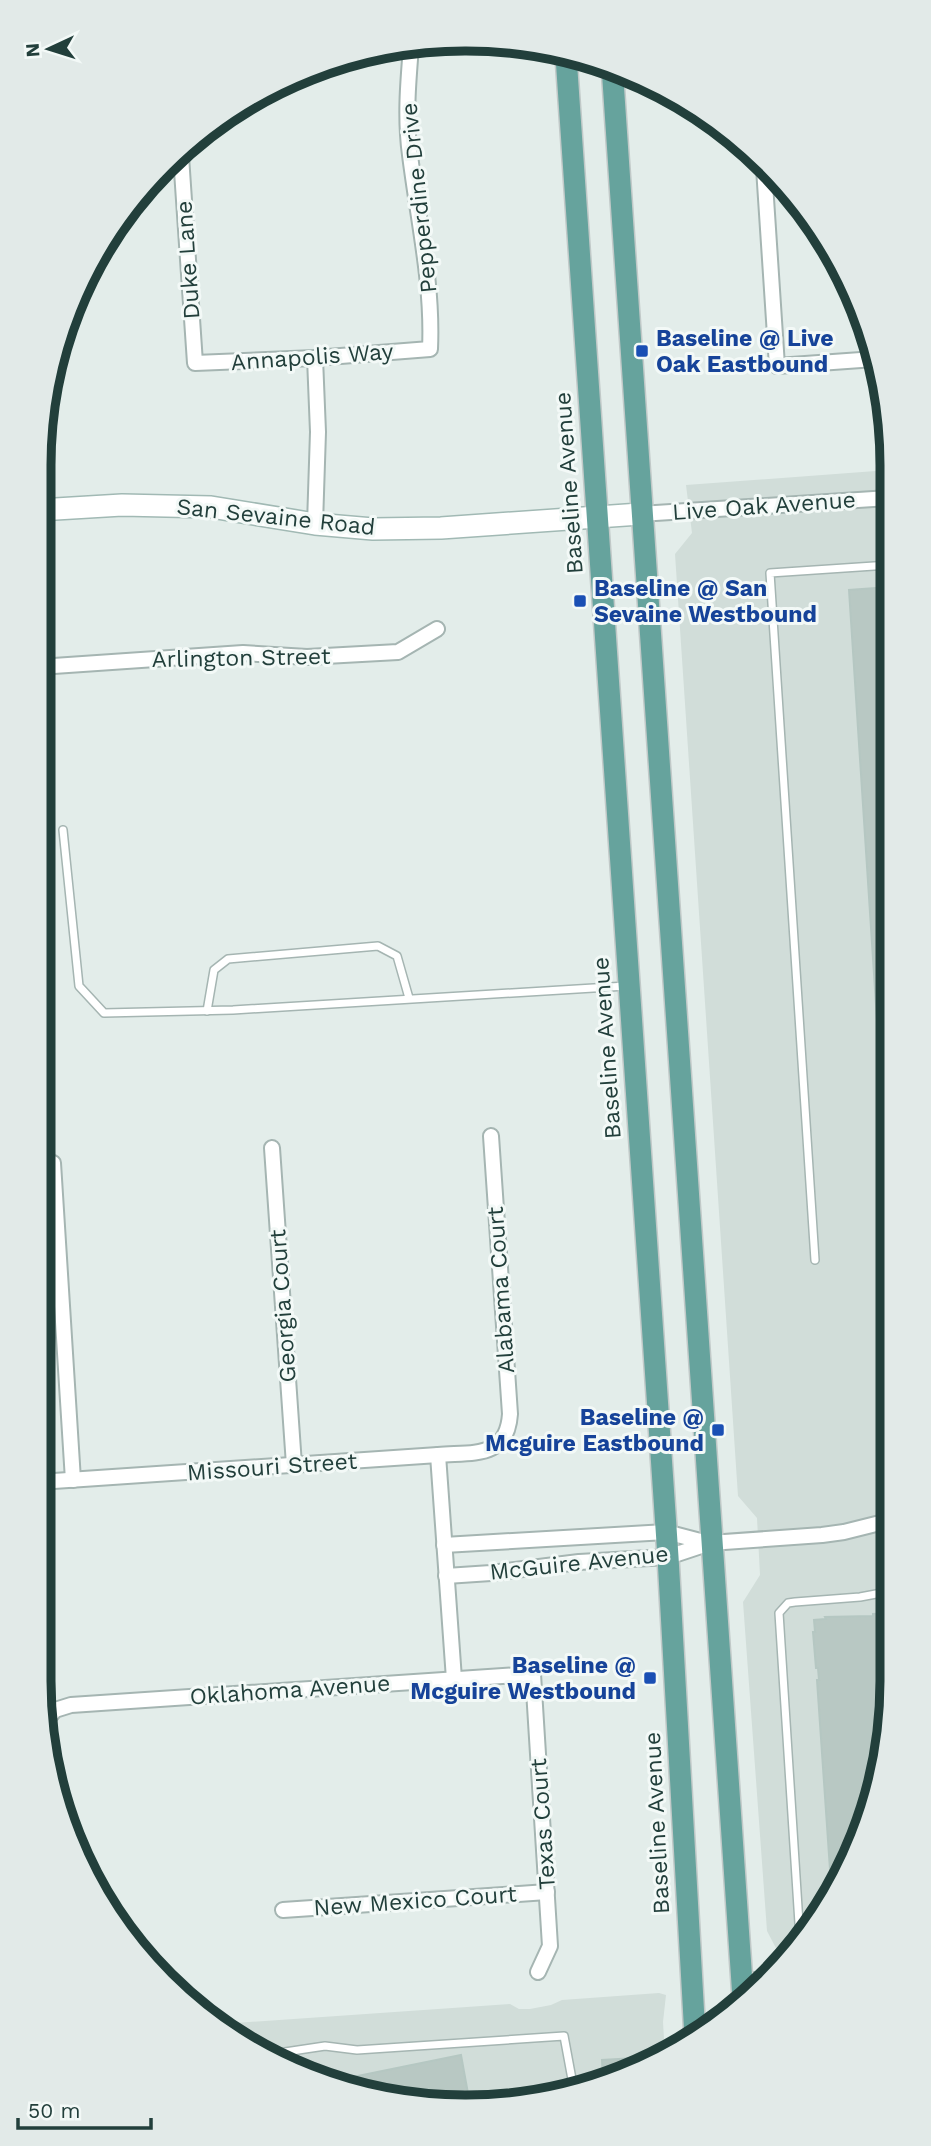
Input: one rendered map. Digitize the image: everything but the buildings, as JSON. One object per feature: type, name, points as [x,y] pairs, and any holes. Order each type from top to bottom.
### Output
[{"type":"main road","name":"Baseline Avenue","points":[[567,64],[668,1557],[694,2026]]},
{"type":"main road","points":[[613,78],[709,1543],[742,1987]]},
{"type":"street","name":"Pepperdine Drive","points":[[410,54],[407,99],[409,153],[423,232],[432,315],[430,349]]},
{"type":"street","name":"Duke Lane","points":[[182,163],[195,363]]},
{"type":"street","points":[[765,178],[777,366],[866,360]]},
{"type":"street","name":"Annapolis Way","points":[[195,363],[315,358],[430,349]]},
{"type":"street","points":[[314,524],[318,432],[315,358]]},
{"type":"street","name":"Live Oak Avenue","points":[[640,514],[880,499]]},
{"type":"street","name":"San Sevaine Road","points":[[51,509],[122,505],[211,507],[314,524],[373,528],[441,528],[640,514]]},
{"type":"street","name":"Arlington Street","points":[[51,666],[243,653],[307,657],[398,652],[437,629]]},
{"type":"street","name":"Alabama Court","points":[[491,1136],[510,1414],[502,1442]]},
{"type":"street","name":"Georgia Court","points":[[272,1148],[294,1465]]},
{"type":"street","points":[[53,1163],[73,1480]]},
{"type":"street","name":"Missouri Street","points":[[51,1481],[438,1455],[487,1450],[502,1442]]},
{"type":"street","points":[[438,1455],[453,1679]]},
{"type":"street","name":"McGuire Avenue","points":[[446,1576],[587,1561],[668,1557],[709,1543],[833,1534],[880,1523]]},
{"type":"street","name":"McGuire Avenue","points":[[444,1545],[666,1532],[709,1543]]},
{"type":"street","name":"Oklahoma Avenue","points":[[52,1713],[71,1705],[533,1674]]},
{"type":"street","name":"Texas Court","points":[[533,1674],[550,1945],[538,1972]]},
{"type":"street","name":"New Mexico Court","points":[[283,1910],[547,1892]]},
{"type":"lane","points":[[815,1260],[770,573],[880,566]]},
{"type":"lane","points":[[63,830],[79,986],[104,1013],[207,1011],[629,986]]},
{"type":"lane","points":[[207,1011],[214,971],[228,959],[378,946],[397,956],[409,998]]},
{"type":"lane","points":[[799,1927],[779,1613],[788,1603],[880,1593]]},
{"type":"lane","points":[[283,2052],[325,2046],[357,2050],[564,2036],[572,2081]]},
{"type":"shaded area","points":[[880,471],[879,1708],[877,1735],[866,1788],[849,1839],[825,1888],[795,1933],[778,1953],[767,1931],[743,1602],[760,1575],[757,1518],[738,1496],[675,554],[692,533],[686,485]]},
{"type":"shaded area","points":[[659,1993],[666,1995],[664,2044],[624,2064],[546,2087],[493,2094],[438,2094],[385,2087],[332,2073],[282,2052],[232,2023],[510,2004],[519,2009],[530,2009],[562,2000]]},
{"type":"place","name":"Baseline @ Live Oak Eastbound","points":[[642,351]]},
{"type":"place","name":"Baseline @ San Sevaine Westbound","points":[[580,601]]},
{"type":"place","name":"Baseline @ Mcguire Eastbound","points":[[718,1430]]},
{"type":"place","name":"Baseline @ Mcguire Westbound","points":[[650,1678]]}]
